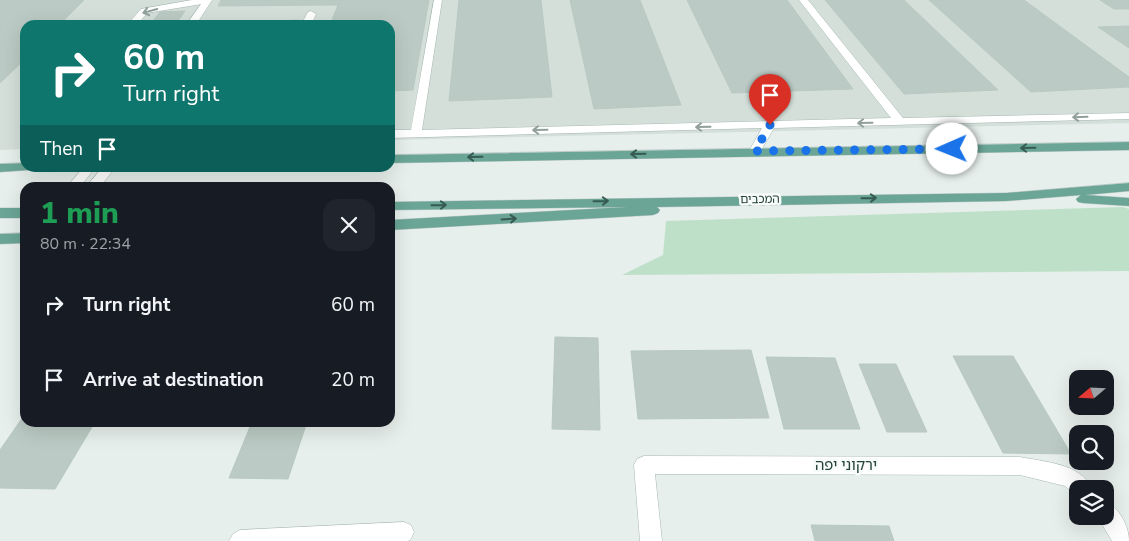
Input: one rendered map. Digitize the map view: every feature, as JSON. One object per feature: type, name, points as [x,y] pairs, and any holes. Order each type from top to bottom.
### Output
[{"type":"main road","points":[[395,159],[755,151],[1129,146]]},
{"type":"main road","points":[[0,168],[20,168]]},
{"type":"main road","name":"המכבים","points":[[395,206],[1006,197],[1129,187]]},
{"type":"main road","points":[[1006,197],[1129,202]]},
{"type":"main road","points":[[395,225],[844,198]]},
{"type":"main road","points":[[0,214],[20,213]]},
{"type":"main road","points":[[0,238],[20,238]]},
{"type":"street","points":[[136,20],[144,11],[208,0]]},
{"type":"street","points":[[194,20],[208,0]]},
{"type":"street","points":[[416,133],[438,0]]},
{"type":"street","points":[[803,0],[900,122]]},
{"type":"street","points":[[308,20],[311,14]]},
{"type":"street","points":[[395,134],[1129,116]]},
{"type":"street","points":[[755,151],[770,125]]},
{"type":"street","points":[[77,182],[86,172]]},
{"type":"street","points":[[96,182],[105,172]]},
{"type":"street","name":"ירקוני יפה","points":[[651,541],[644,465],[1020,466],[1073,480]]},
{"type":"street","points":[[1114,525],[1124,541]]},
{"type":"street","points":[[240,541],[404,532]]},
{"type":"shaded area","points":[[0,0],[1129,0],[1129,123],[395,140],[395,20],[20,20],[20,149],[0,150]]},
{"type":"green space","points":[[1123,207],[1129,209],[1129,271],[622,275],[663,255],[666,221]]},
{"type":"building","points":[[0,0],[84,0],[64,20],[20,20],[20,64],[0,83]]},
{"type":"building","points":[[221,0],[340,0],[338,5],[218,6]]},
{"type":"building","points":[[340,0],[429,0],[413,90],[395,91],[395,20],[332,20]]},
{"type":"building","points":[[459,0],[541,0],[552,97],[449,101]]},
{"type":"building","points":[[570,0],[640,0],[681,105],[594,109]]},
{"type":"building","points":[[687,0],[787,0],[853,89],[732,93]]},
{"type":"building","points":[[825,0],[904,0],[998,90],[904,94]]},
{"type":"building","points":[[929,0],[1024,0],[1129,77],[1129,87],[1031,92]]},
{"type":"building","points":[[1100,0],[1129,0],[1129,9],[1114,9]]},
{"type":"building","points":[[185,11],[179,20],[154,20],[160,12]]},
{"type":"building","points":[[1129,26],[1129,48],[1098,27]]},
{"type":"building","points":[[555,337],[598,338],[600,430],[552,429]]},
{"type":"building","points":[[751,350],[769,418],[638,419],[631,351]]},
{"type":"building","points":[[953,356],[1013,356],[1069,451],[1069,454],[1003,453]]},
{"type":"building","points":[[766,357],[835,358],[860,429],[784,429]]},
{"type":"building","points":[[859,364],[896,364],[927,432],[887,432]]},
{"type":"building","points":[[20,421],[20,427],[92,427],[55,489],[0,488],[0,450]]},
{"type":"building","points":[[250,427],[305,427],[288,479],[229,478]]},
{"type":"building","points":[[811,525],[889,526],[894,541],[815,541]]},
{"type":"route","points":[[770,125],[755,151],[952,149]]}]
